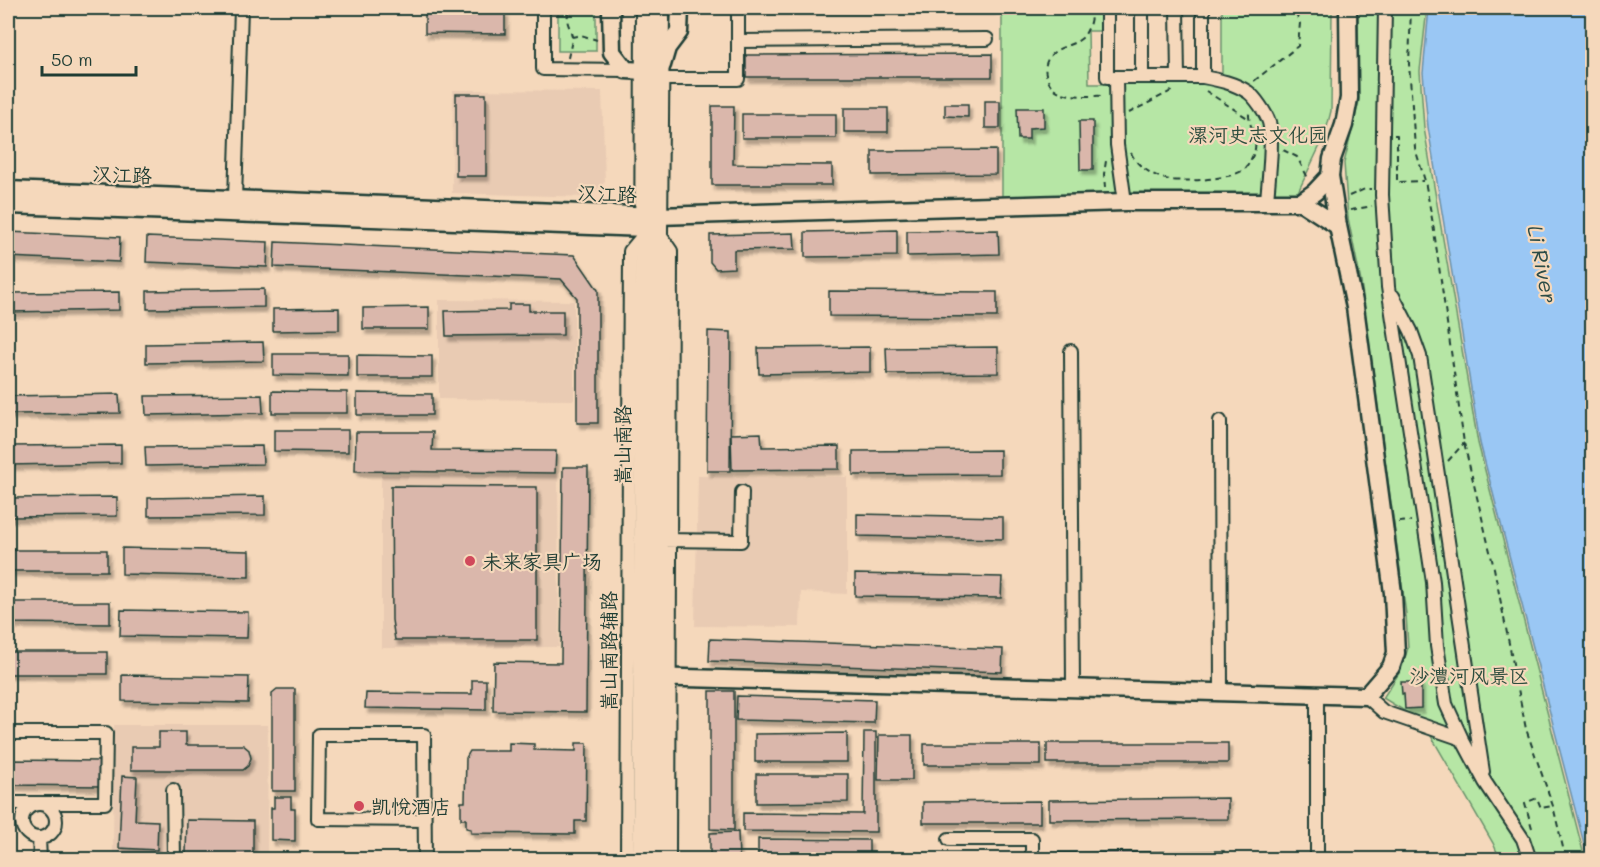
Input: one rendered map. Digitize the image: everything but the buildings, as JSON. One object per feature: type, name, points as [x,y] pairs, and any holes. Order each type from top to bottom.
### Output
[{"type":"main road","points":[[645,8],[653,32]]},
{"type":"main road","points":[[653,32],[660,8]]},
{"type":"main road","name":"嵩山南路","points":[[653,32],[655,74],[651,224],[658,540],[657,860]]},
{"type":"main road","name":"嵩山南路","points":[[642,860],[644,717],[658,677]]},
{"type":"main road","points":[[627,860],[642,830]]},
{"type":"street","points":[[235,199],[242,8]]},
{"type":"street","points":[[543,8],[543,69],[626,70],[738,79],[738,8]]},
{"type":"street","points":[[611,8],[612,52],[626,70]]},
{"type":"street","points":[[655,74],[667,48],[678,32],[680,8]]},
{"type":"street","points":[[1107,8],[1107,77],[1142,77],[1181,82],[1229,82],[1250,93],[1269,123],[1267,202]]},
{"type":"street","points":[[1142,8],[1142,77]]},
{"type":"street","points":[[1177,8],[1181,82]]},
{"type":"street","points":[[1202,82],[1203,8]]},
{"type":"street","points":[[1348,8],[1349,98],[1344,125],[1332,159],[1330,176],[1355,307],[1393,592],[1396,653],[1391,667],[1366,696]]},
{"type":"street","points":[[1385,8],[1382,199],[1388,287],[1433,582],[1437,646],[1446,704],[1485,782],[1523,838],[1530,860]]},
{"type":"street","points":[[738,41],[987,39]]},
{"type":"street","points":[[1116,77],[1117,145],[1125,202]]},
{"type":"street","points":[[1301,202],[1315,192],[1330,176]]},
{"type":"street","name":"汉江路","points":[[8,190],[235,199],[651,224]]},
{"type":"street","points":[[651,224],[1125,202],[1301,202],[1336,213]]},
{"type":"street","name":"汉江路","points":[[8,205],[651,224]]},
{"type":"street","points":[[651,224],[670,251],[658,540],[658,677],[669,860]]},
{"type":"street","name":"嵩山南路辅路","points":[[627,860],[630,251],[651,224]]},
{"type":"street","points":[[1388,287],[1411,331],[1420,356],[1485,782]]},
{"type":"street","points":[[1071,351],[1073,688]]},
{"type":"street","points":[[1220,421],[1221,691]]},
{"type":"street","points":[[658,540],[741,541],[742,492]]},
{"type":"street","points":[[658,677],[1366,696],[1384,712],[1462,739]]},
{"type":"street","points":[[1317,694],[1317,860]]},
{"type":"street","points":[[627,733],[644,717]]},
{"type":"street","points":[[8,733],[106,733],[105,803],[8,803]]},
{"type":"street","points":[[425,820],[318,819],[319,735],[424,735],[425,820],[425,860]]},
{"type":"street","points":[[173,790],[174,860]]},
{"type":"street","points":[[37,803],[52,810],[56,820],[50,834],[39,838],[28,835],[21,819],[27,808],[37,803]]},
{"type":"street","points":[[39,838],[40,860]]},
{"type":"street","points":[[949,838],[1032,839],[1032,860]]},
{"type":"path","points":[[566,69],[572,37],[567,26],[567,15],[571,8]]},
{"type":"path","points":[[1092,8],[1090,25],[1081,39],[1053,53],[1047,61],[1045,71],[1048,82],[1057,92],[1110,96],[1127,108],[1127,114],[1176,88],[1181,82]]},
{"type":"path","points":[[1130,149],[1134,158],[1151,174],[1171,180],[1225,177],[1245,169],[1255,152],[1256,138],[1249,119],[1250,93],[1255,80],[1298,46],[1300,23],[1293,8]]},
{"type":"path","points":[[1411,8],[1409,64],[1415,148],[1425,181],[1464,443],[1494,568],[1526,729],[1553,806],[1566,860]]},
{"type":"path","points":[[572,37],[581,35],[612,44]]},
{"type":"path","points":[[1202,82],[1249,119]]},
{"type":"path","points":[[1383,134],[1397,135],[1397,182],[1425,181]]},
{"type":"path","points":[[1256,138],[1297,157],[1315,192]]},
{"type":"path","points":[[1336,213],[1370,188],[1382,199]]},
{"type":"path","points":[[1336,213],[1382,199]]},
{"type":"path","points":[[1437,475],[1464,443]]},
{"type":"path","points":[[1384,524],[1424,519]]},
{"type":"path","points":[[1523,838],[1534,834],[1525,803],[1537,798],[1541,808],[1553,806]]},
{"type":"shaded area","points":[[453,90],[602,91],[605,182],[589,197],[452,193]]},
{"type":"shaded area","points":[[439,300],[574,301],[574,400],[439,399]]},
{"type":"shaded area","name":"未来家具广场","points":[[558,474],[559,647],[381,648],[381,475]]},
{"type":"shaded area","points":[[698,476],[847,477],[847,594],[801,592],[800,627],[695,626]]},
{"type":"shaded area","points":[[114,725],[268,725],[267,859],[113,860]]},
{"type":"green space","points":[[558,8],[596,8],[596,51],[558,51]]},
{"type":"green space","name":"漯河史志文化园","points":[[1002,8],[1100,8],[1100,31],[1088,31],[1089,84],[1222,84],[1222,8],[1332,8],[1331,111],[1325,135],[1297,194],[1002,197]]},
{"type":"green space","name":"沙澧河风景区","points":[[1358,8],[1427,8],[1420,71],[1424,128],[1478,443],[1585,859],[1500,859],[1423,722],[1383,698],[1401,670],[1408,648],[1406,614],[1361,282],[1348,218],[1344,163],[1359,101]]},
{"type":"water","name":"Li River","points":[[1429,8],[1592,8],[1592,62],[1589,84],[1592,161],[1592,859],[1588,859],[1480,443],[1428,127],[1423,73]]},
{"type":"place","name":"未来家具广场","points":[[470,561]]},
{"type":"place","name":"凯悦酒店","points":[[359,806]]}]
